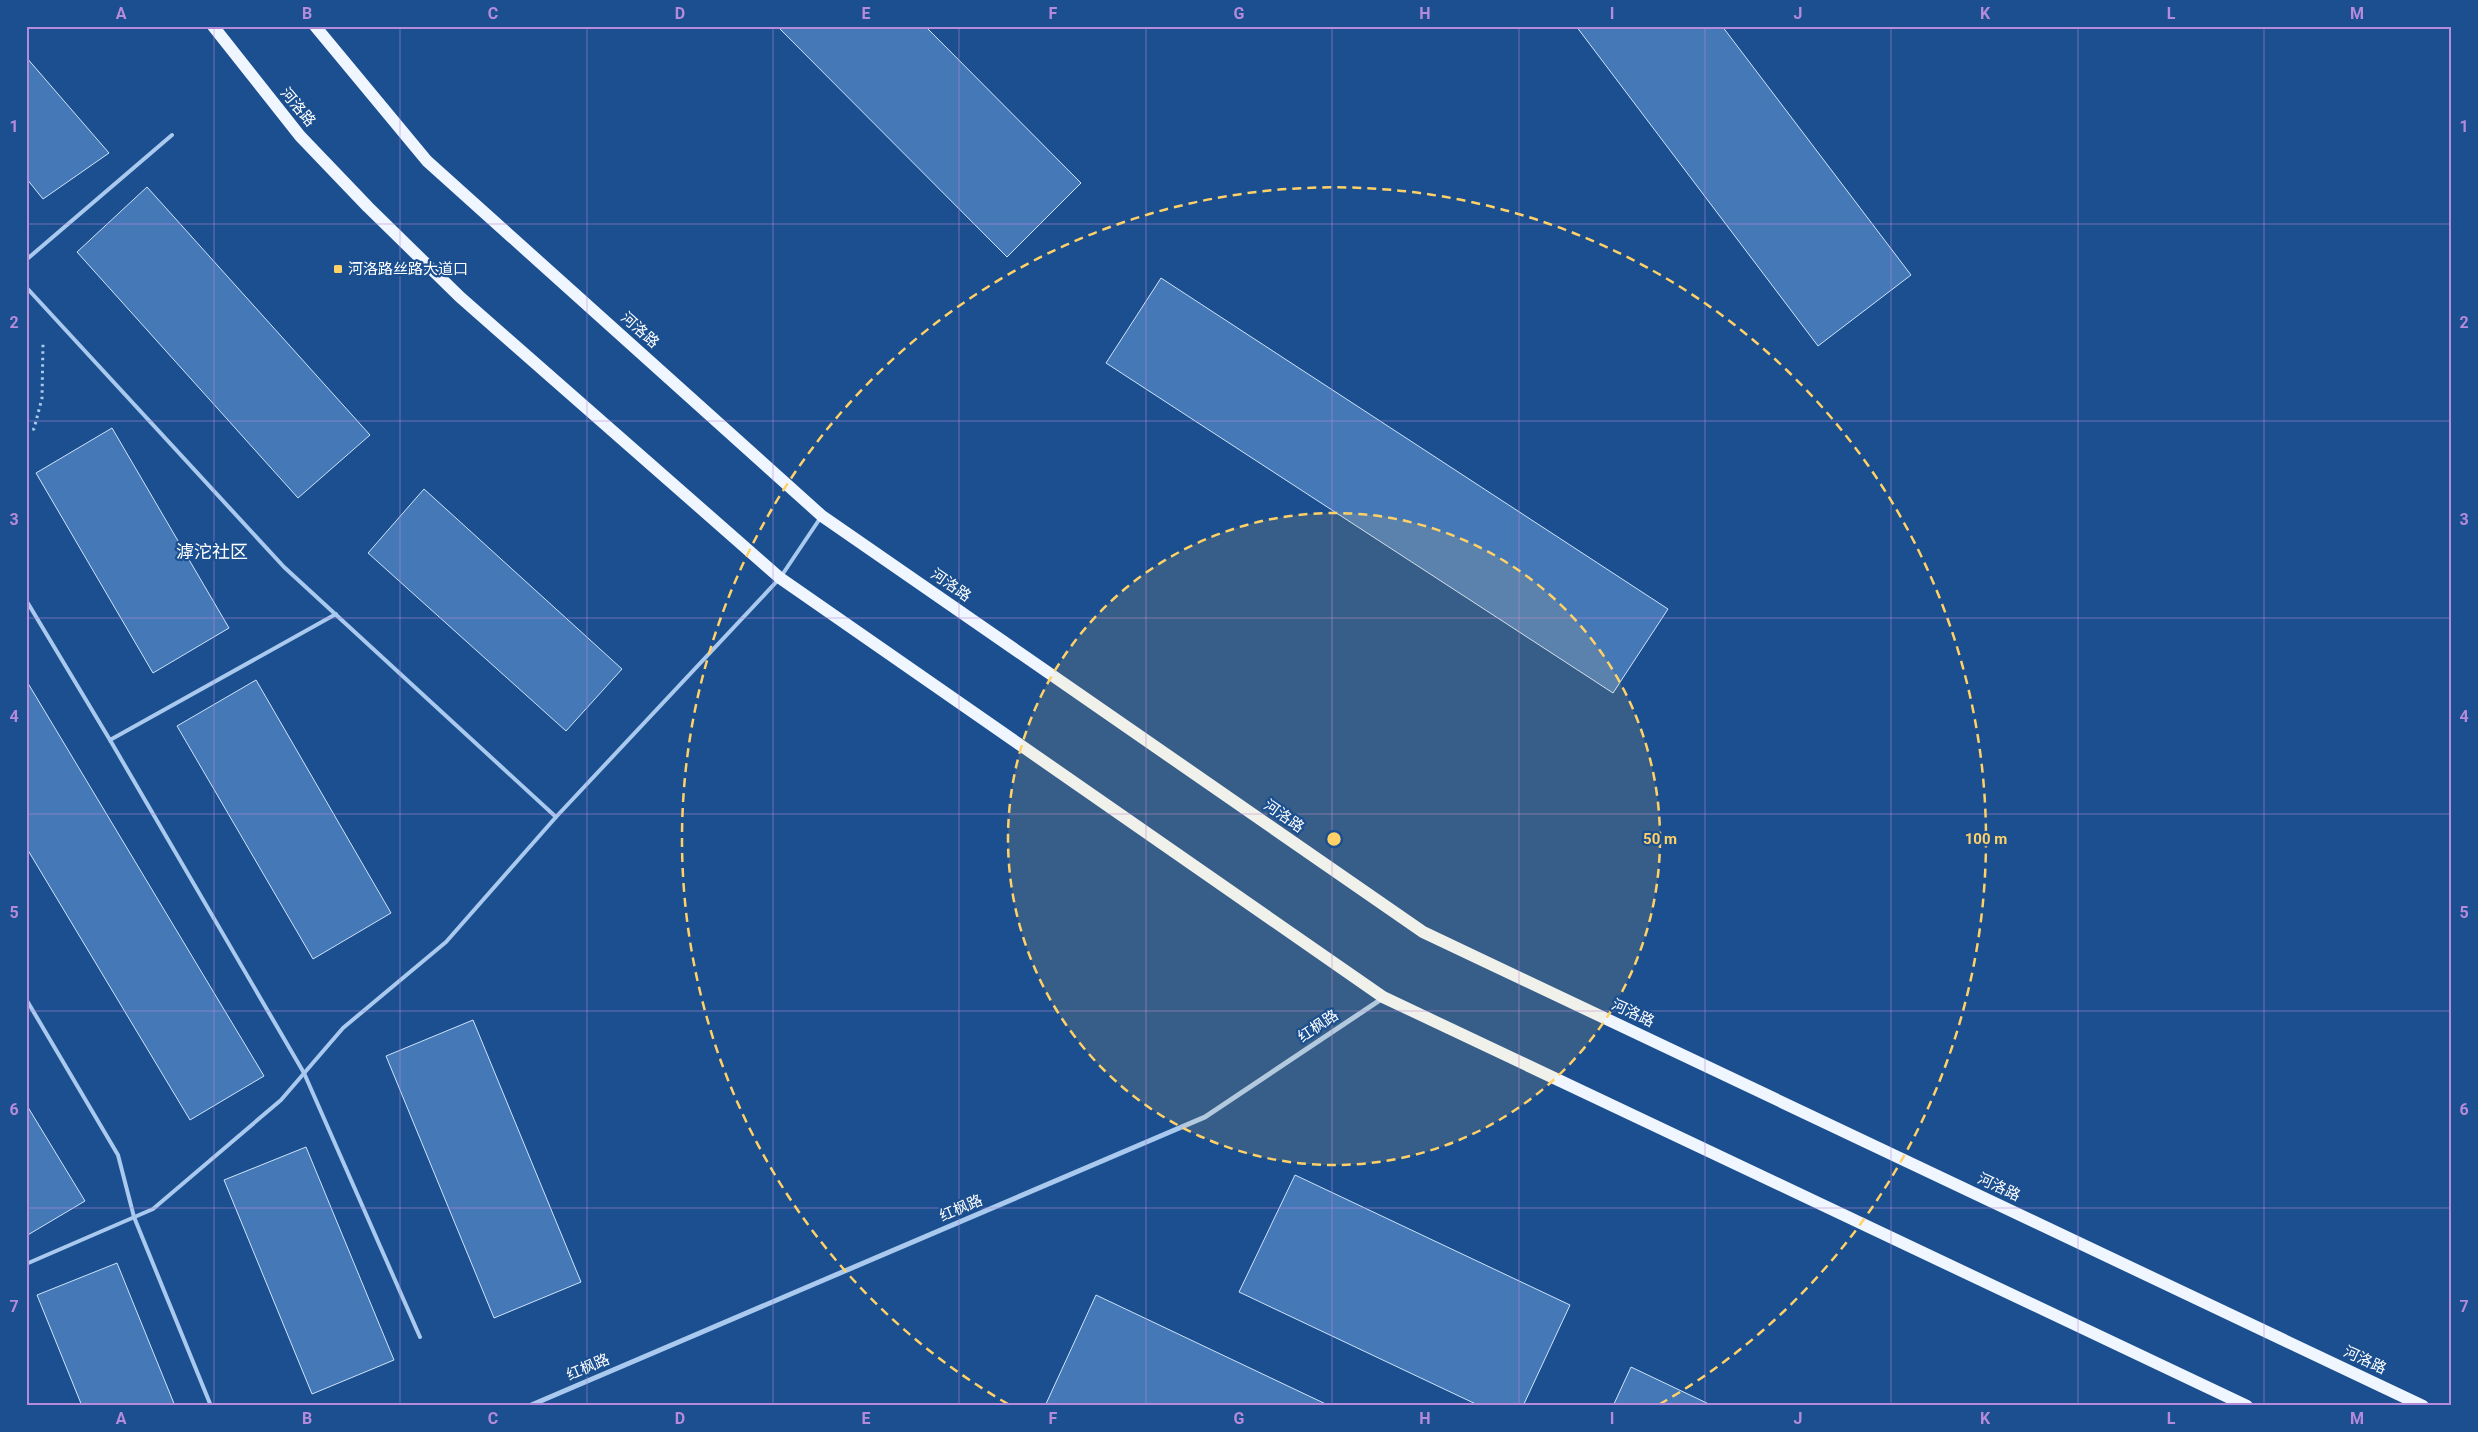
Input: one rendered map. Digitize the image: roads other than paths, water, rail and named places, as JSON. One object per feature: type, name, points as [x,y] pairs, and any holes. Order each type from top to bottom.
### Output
[{"type":"main road","name":"河洛路","points":[[213,26],[300,136],[419,258],[460,297],[780,578],[1383,997],[2247,1406]]},
{"type":"main road","name":"河洛路","points":[[314,26],[427,161],[822,516],[1423,932],[2423,1406]]},
{"type":"street","name":"红枫路","points":[[529,1406],[1205,1117],[1383,997]]},
{"type":"lane","points":[[26,260],[172,135]]},
{"type":"lane","points":[[26,287],[284,567],[556,817]]},
{"type":"lane","points":[[26,1264],[152,1209],[281,1100],[343,1028],[446,942],[556,817],[780,578],[822,516]]},
{"type":"lane","points":[[26,600],[110,740],[304,1074],[420,1337]]},
{"type":"lane","points":[[110,740],[336,614]]},
{"type":"lane","points":[[26,999],[118,1155],[134,1217],[211,1406]]},
{"type":"place","name":"河洛路丝路大道口","points":[[338,269]]},
{"type":"district","name":"滹沱社区","points":[[212,552]]}]
